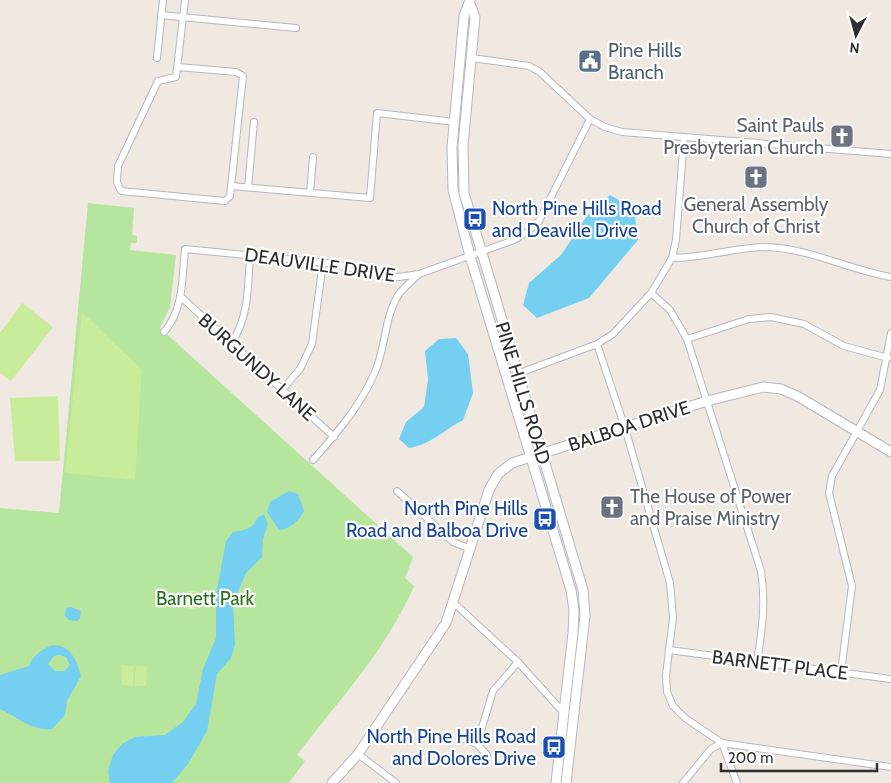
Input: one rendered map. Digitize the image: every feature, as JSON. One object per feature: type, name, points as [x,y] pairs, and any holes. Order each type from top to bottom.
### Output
[{"type":"main road","name":"PINE HILLS ROAD","points":[[470,2],[464,16],[451,170],[453,190],[470,256],[571,590],[574,610],[556,783]]},
{"type":"main road","name":"PINE HILLS ROAD","points":[[470,2],[475,16],[462,170],[468,212],[579,574],[585,605],[584,630],[566,783]]},
{"type":"main road","points":[[464,25],[467,34],[467,51],[472,58]]},
{"type":"main road","name":"BALBOA DRIVE","points":[[332,783],[358,754],[434,644],[446,623],[489,490],[498,474],[512,463],[707,401],[763,387],[781,389],[891,452]]},
{"type":"street","points":[[157,58],[163,0]]},
{"type":"street","points":[[178,67],[236,72],[243,76],[232,186],[230,196],[225,201],[121,190],[117,182],[118,166],[158,81],[176,77],[185,0]]},
{"type":"street","points":[[161,15],[296,28]]},
{"type":"street","points":[[472,58],[525,64],[534,69],[590,119],[605,127],[622,132],[891,154]]},
{"type":"street","points":[[232,186],[370,198],[377,113],[455,122]]},
{"type":"street","name":"DEAUVILLE DRIVE","points":[[181,297],[186,249],[323,262],[381,276],[399,278],[419,274],[514,240],[539,221],[590,119]]},
{"type":"street","points":[[248,187],[254,122]]},
{"type":"street","points":[[518,374],[597,344],[613,334],[651,293],[672,258],[676,240],[684,137]]},
{"type":"street","points":[[310,193],[313,157]]},
{"type":"street","points":[[672,258],[692,258],[769,248],[789,250],[891,277]]},
{"type":"street","points":[[232,342],[241,329],[245,316],[250,255]]},
{"type":"street","points":[[283,389],[300,369],[312,344],[323,262]]},
{"type":"street","points":[[313,460],[334,437],[355,409],[376,370],[392,307],[400,292],[419,274]]},
{"type":"street","points":[[651,293],[670,310],[687,339],[761,571],[765,594],[757,662]]},
{"type":"street","points":[[164,332],[176,313],[181,297]]},
{"type":"street","name":"BURGUNDY LANE","points":[[181,297],[334,437]]},
{"type":"street","points":[[687,339],[749,319],[771,317],[804,324],[844,346],[888,358]]},
{"type":"street","points":[[841,672],[852,586],[829,493],[832,476],[874,403],[888,358],[891,333]]},
{"type":"street","points":[[597,344],[625,428],[670,583],[673,602],[666,675],[667,692],[672,706],[684,718],[722,743],[891,767]]},
{"type":"street","points":[[397,491],[453,542],[471,549]]},
{"type":"street","points":[[454,603],[518,662],[563,712]]},
{"type":"street","name":"BARNETT PLACE","points":[[669,650],[891,679]]},
{"type":"street","points":[[476,744],[493,691],[518,662]]},
{"type":"street","points":[[464,739],[476,744],[487,755]]},
{"type":"street","points":[[683,783],[711,749],[722,743]]},
{"type":"street","points":[[722,743],[737,783]]},
{"type":"street","points":[[358,754],[396,783]]},
{"type":"green space","name":"Barnett Park","points":[[88,203],[134,208],[132,235],[137,236],[137,243],[131,243],[130,250],[176,255],[170,307],[160,328],[413,557],[405,578],[414,586],[403,609],[361,674],[297,755],[305,761],[289,783],[0,783],[0,508],[59,513]]},
{"type":"green space","points":[[22,303],[53,327],[11,381],[0,373],[0,333]]},
{"type":"green space","points":[[82,312],[142,370],[135,480],[65,473]]},
{"type":"green space","points":[[58,396],[60,461],[15,461],[10,398]]},
{"type":"green space","points":[[188,591],[197,591],[196,609],[187,609]]},
{"type":"green space","points":[[122,665],[134,666],[133,686],[121,685]]},
{"type":"green space","points":[[136,666],[147,667],[146,686],[134,686]]},
{"type":"water","points":[[610,195],[634,209],[638,240],[589,298],[537,318],[523,305],[529,283],[561,255],[587,216]]},
{"type":"water","points":[[456,338],[468,354],[473,393],[463,420],[424,444],[409,448],[399,439],[406,422],[424,407],[428,380],[425,351],[439,339]]},
{"type":"water","points":[[289,491],[298,494],[304,511],[294,524],[279,530],[267,512],[270,502]]},
{"type":"water","points":[[264,514],[268,524],[263,539],[262,557],[246,573],[233,603],[235,645],[231,658],[217,674],[207,731],[188,764],[172,783],[110,783],[108,771],[113,755],[122,744],[135,737],[165,735],[183,722],[196,704],[203,669],[216,638],[216,595],[226,541],[233,532],[250,527],[257,518]]},
{"type":"water","points":[[71,607],[81,611],[80,618],[77,621],[68,620],[65,615],[66,608]]},
{"type":"water","points":[[53,645],[64,648],[72,654],[81,676],[67,701],[65,715],[52,729],[45,729],[31,726],[0,709],[0,675],[29,666],[36,655]],"holes":[[[54,656],[66,657],[70,665],[64,671],[55,671],[48,664]]]},
{"type":"place","name":"Pine Hills Branch","points":[[590,61]]},
{"type":"place","name":"Saint Pauls Presbyterian Church","points":[[842,136]]},
{"type":"place","name":"General Assembly Church of Christ","points":[[756,177]]},
{"type":"place","name":"North Pine Hills Road and Deaville Drive","points":[[475,219]]},
{"type":"place","name":"The House of Power and Praise Ministry","points":[[612,507]]},
{"type":"place","name":"North Pine Hills Road and Balboa Drive","points":[[545,519]]},
{"type":"place","name":"North Pine Hills Road and Dolores Drive","points":[[554,747]]}]
